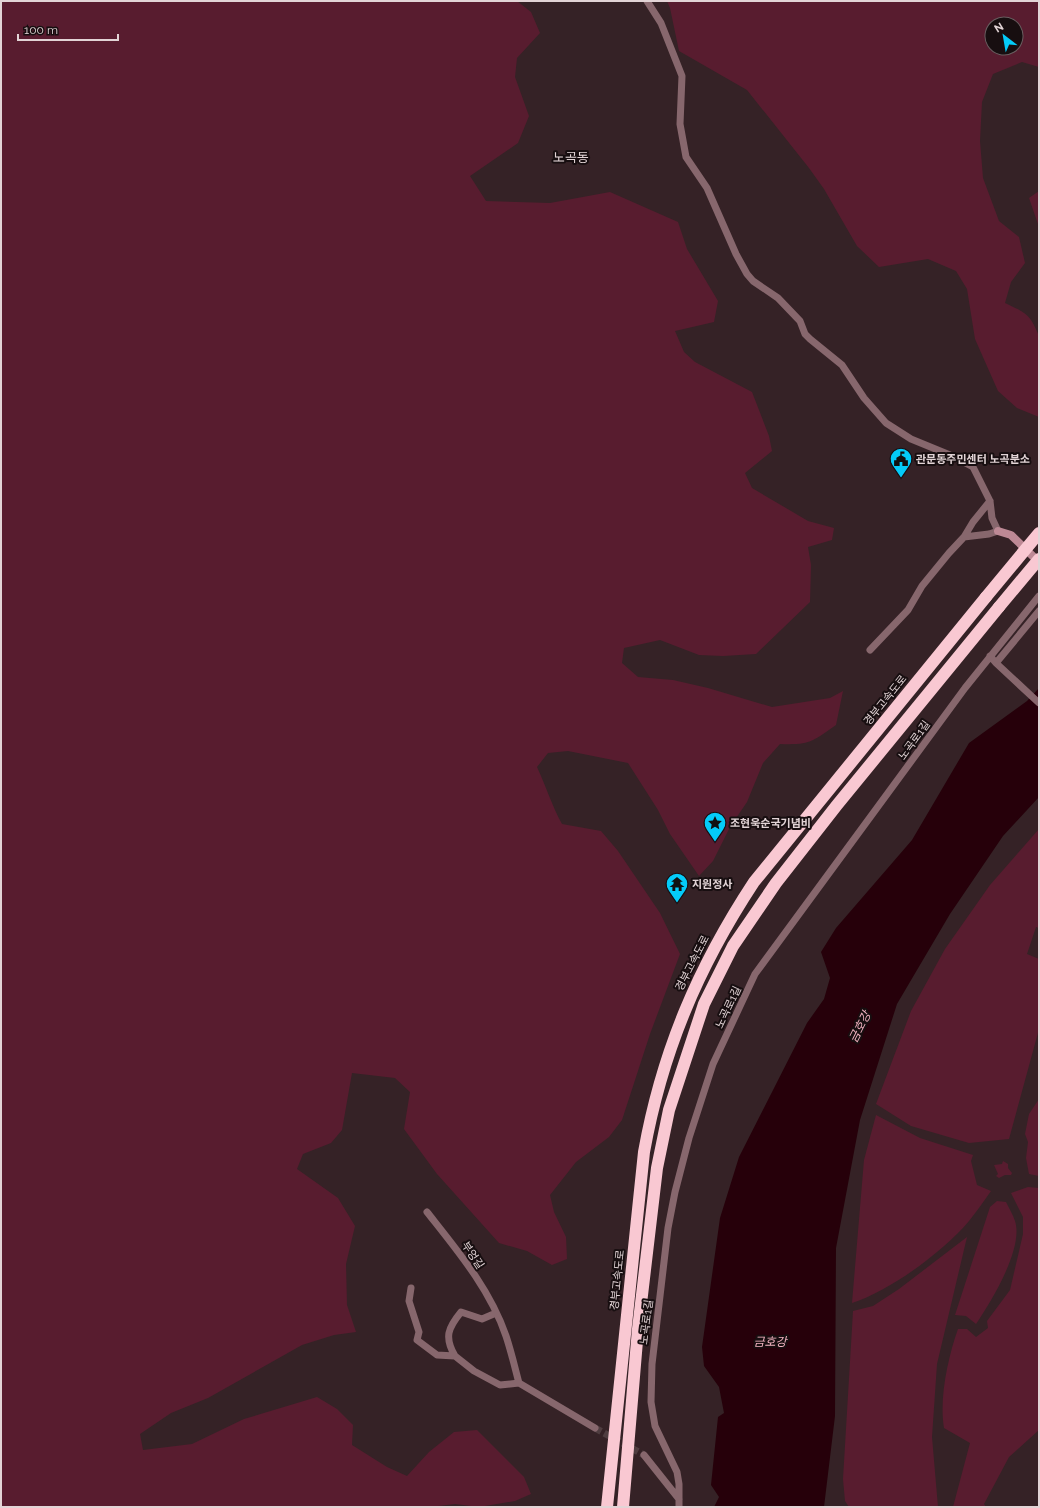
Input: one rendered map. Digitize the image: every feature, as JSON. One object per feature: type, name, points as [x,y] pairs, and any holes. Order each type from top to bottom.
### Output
[{"type":"highway","name":"경부고속도로","points":[[607,1507],[644,1152],[649,1125],[665,1065],[687,1002],[722,933],[754,882],[1039,533]]},
{"type":"highway","points":[[623,1507],[638,1329],[657,1168],[671,1104],[704,1004],[733,946],[776,883],[836,806],[999,607],[1039,561]]},
{"type":"main road","points":[[998,531],[1011,535],[1039,561]]},
{"type":"street","points":[[647,1],[661,23],[682,76],[680,124],[686,157],[706,188],[736,254],[747,274],[753,281],[778,298],[800,321],[805,334],[842,365],[864,398],[886,423],[911,439],[973,467],[990,501],[992,518],[998,531],[964,538]]},
{"type":"street","points":[[870,650],[908,610],[922,586],[949,553],[964,538],[972,522],[990,501]]},
{"type":"street","name":"노곡로1길","points":[[679,1507],[677,1472],[655,1426],[651,1402],[652,1364],[667,1235],[675,1192],[689,1138],[713,1064],[755,974],[990,656],[1039,596]]},
{"type":"street","points":[[996,663],[1039,611]]},
{"type":"street","points":[[990,656],[1039,704]]},
{"type":"street","name":"부엉길","points":[[427,1212],[461,1254],[496,1313],[506,1336],[519,1383]]},
{"type":"street","points":[[411,1288],[409,1301],[419,1332],[417,1340],[437,1355],[455,1356]]},
{"type":"street","points":[[496,1313],[482,1319],[461,1312],[449,1327],[449,1346],[455,1356],[474,1371],[500,1385],[519,1383],[595,1428]]},
{"type":"street","points":[[644,1455],[679,1499]]},
{"type":"shaded area","points":[[1,1],[517,1],[531,12],[540,33],[517,58],[515,77],[529,116],[518,143],[470,176],[486,201],[550,203],[610,192],[678,222],[687,249],[718,301],[714,322],[675,331],[684,352],[695,362],[752,392],[769,436],[772,451],[745,473],[752,488],[808,521],[834,528],[832,540],[808,547],[811,565],[810,602],[756,654],[723,656],[699,655],[660,640],[624,648],[622,663],[638,677],[673,680],[708,688],[772,707],[830,698],[843,691],[836,725],[815,739],[805,743],[780,744],[763,763],[747,802],[730,827],[713,861],[699,876],[670,834],[658,810],[628,763],[568,751],[548,753],[537,767],[562,824],[601,831],[618,851],[660,913],[680,954],[650,1034],[622,1120],[609,1137],[576,1162],[550,1195],[554,1212],[566,1237],[567,1259],[552,1265],[527,1251],[499,1243],[437,1174],[404,1129],[410,1092],[395,1078],[352,1073],[342,1130],[331,1143],[303,1154],[297,1169],[338,1198],[355,1226],[346,1264],[347,1305],[356,1332],[334,1335],[302,1345],[208,1398],[171,1413],[140,1434],[143,1450],[192,1444],[244,1419],[317,1397],[337,1409],[353,1425],[352,1445],[387,1467],[407,1476],[429,1452],[454,1432],[477,1430],[524,1477],[531,1494],[515,1501],[479,1507],[455,1504],[430,1507],[1,1507]]},
{"type":"shaded area","points":[[667,1],[1039,1],[1039,67],[1022,62],[993,74],[982,102],[980,141],[983,178],[999,221],[1019,237],[1025,263],[1011,282],[1005,303],[1023,312],[1033,323],[1039,336],[1039,417],[1017,408],[998,391],[975,339],[967,289],[956,271],[928,259],[879,267],[857,246],[824,189],[747,90],[679,51],[670,8]]},
{"type":"shaded area","points":[[1039,191],[1039,227],[1029,198]]},
{"type":"shaded area","points":[[1039,829],[1039,928],[1036,927],[1027,954],[1039,959],[1039,1029],[1009,1139],[969,1143],[911,1126],[876,1104],[911,1011],[945,949],[990,885]]},
{"type":"shaded area","points":[[1039,1099],[1039,1176],[1029,1174],[1026,1158],[1028,1142],[1025,1134],[1029,1114]]},
{"type":"shaded area","points":[[876,1115],[920,1138],[973,1155],[971,1161],[977,1185],[991,1191],[969,1221],[946,1245],[899,1280],[867,1297],[852,1303],[864,1160]]},
{"type":"shaded area","points":[[1003,1161],[1008,1164],[1008,1168],[1012,1173],[1011,1175],[1005,1175],[999,1178],[996,1176],[998,1174],[994,1165],[1002,1164]]},
{"type":"shaded area","points":[[1028,1187],[1039,1188],[1039,1430],[1009,1457],[984,1504],[986,1507],[953,1507],[970,1443],[944,1428],[943,1404],[945,1378],[951,1352],[958,1329],[967,1329],[976,1337],[988,1328],[987,1321],[1010,1290],[1023,1234],[1023,1217],[1011,1193]]},
{"type":"shaded area","points":[[997,1201],[1006,1202],[1015,1221],[1017,1232],[1015,1245],[1011,1260],[997,1289],[976,1324],[966,1316],[955,1315],[990,1207]]},
{"type":"shaded area","points":[[967,1237],[937,1364],[932,1437],[938,1507],[849,1507],[845,1501],[843,1479],[853,1311],[873,1306],[899,1289]]},
{"type":"water","name":"금호강","points":[[1039,688],[1039,797],[1003,836],[950,914],[897,1004],[860,1120],[836,1248],[835,1416],[824,1507],[714,1507],[719,1497],[711,1485],[718,1417],[724,1413],[719,1387],[704,1366],[702,1347],[720,1218],[739,1157],[807,1023],[824,999],[830,978],[821,952],[836,928],[912,840],[969,743],[1027,701]]},
{"type":"tunnel","points":[[595,1428],[644,1455]]},
{"type":"place","name":"관문동주민센터 노곡분소","points":[[901,478]]},
{"type":"place","name":"조현욱순국기념비","points":[[715,842]]},
{"type":"place","name":"지원정사","points":[[677,904]]},
{"type":"district","name":"노곡동","points":[[571,157]]}]
